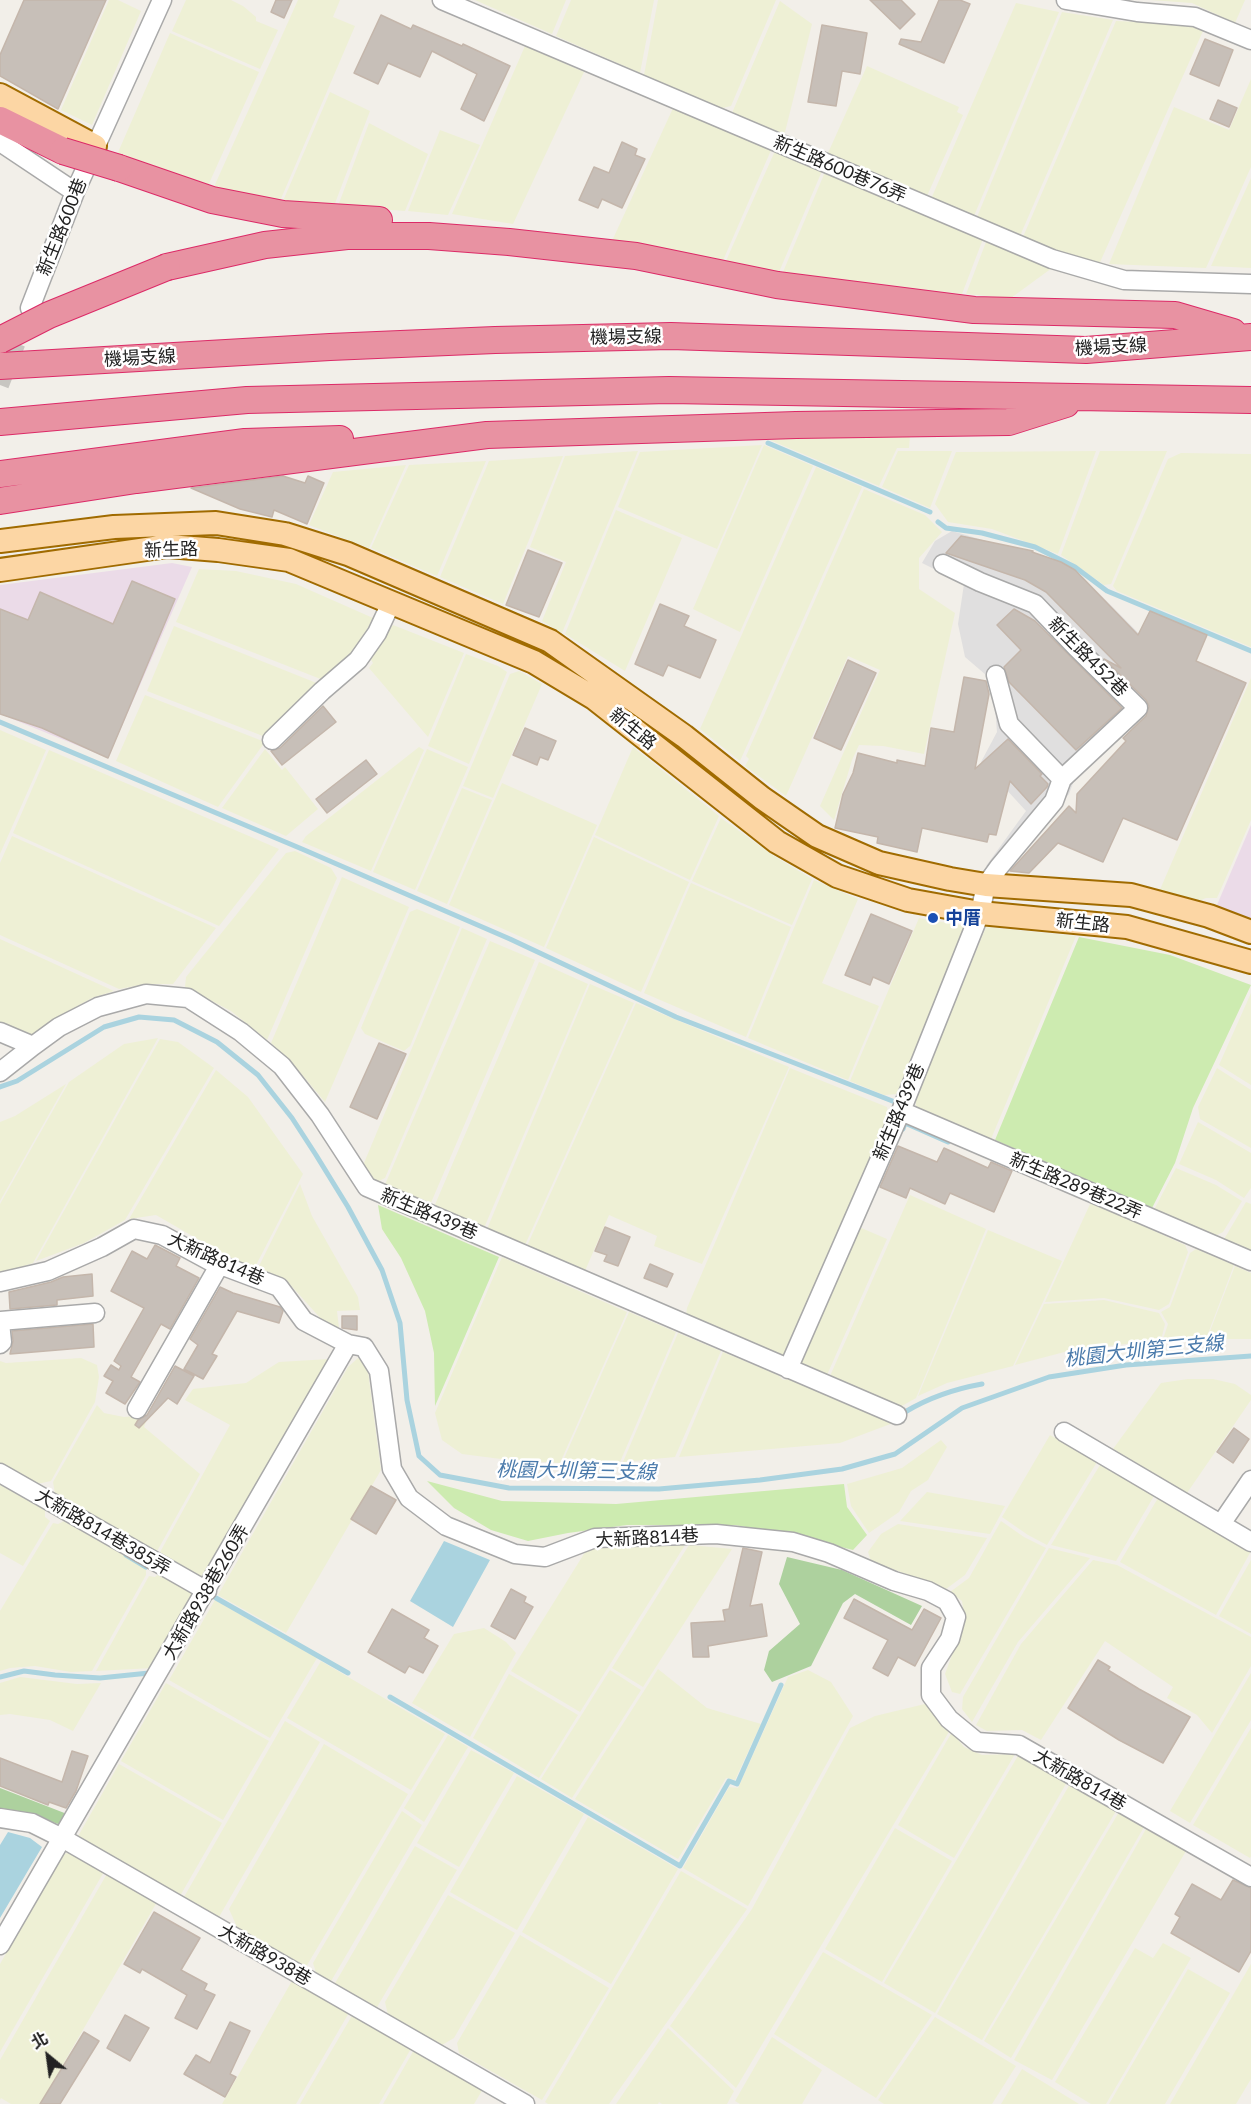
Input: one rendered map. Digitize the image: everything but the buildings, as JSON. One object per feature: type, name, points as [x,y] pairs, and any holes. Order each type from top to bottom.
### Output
[{"type":"highway","points":[[0,120],[63,151],[212,201],[283,214],[480,223],[533,229],[577,236],[636,256]]},
{"type":"highway","points":[[0,340],[49,315],[167,267],[265,245],[347,236],[429,236],[636,256],[777,285],[974,310],[1175,315],[1250,337]]},
{"type":"highway","name":"機場支線","points":[[0,366],[495,340],[671,336],[1086,351],[1250,337]]},
{"type":"highway","points":[[0,422],[247,400],[669,390],[1251,400]]},
{"type":"highway","points":[[0,474],[245,442],[796,425],[1009,422],[1088,398]]},
{"type":"highway","points":[[0,501],[135,480],[487,435]]},
{"type":"main road","points":[[0,95],[95,147]]},
{"type":"main road","name":"新生路","points":[[0,541],[114,527],[216,523],[285,534],[348,554],[550,641],[684,736],[762,798],[817,836],[879,863],[986,885],[1131,895],[1209,916],[1251,932]]},
{"type":"main road","name":"新生路","points":[[0,570],[168,546],[218,549],[289,560],[534,662],[594,698],[777,842],[837,876],[908,900],[980,913],[1127,927],[1251,962]]},
{"type":"street","name":"新生路600巷","points":[[30,308],[75,192],[162,0]]},
{"type":"street","name":"新生路600巷76弄","points":[[442,0],[1052,259],[1124,280],[1251,284]]},
{"type":"street","points":[[1066,0],[1137,12],[1195,17],[1251,40]]},
{"type":"street","points":[[0,142],[75,192]]},
{"type":"street","name":"新生路452巷","points":[[943,564],[1035,604],[1138,708],[1062,779],[1054,801],[986,885]]},
{"type":"street","points":[[272,740],[322,691],[358,660],[377,633],[392,603]]},
{"type":"street","points":[[996,675],[1009,724],[1062,779]]},
{"type":"street","name":"新生路439巷","points":[[788,1369],[901,1112],[980,913],[986,885]]},
{"type":"street","name":"新生路439巷","points":[[0,1072],[59,1027],[98,1007],[146,994],[188,998],[241,1032],[282,1066],[320,1115],[367,1187],[897,1415]]},
{"type":"street","points":[[0,1032],[33,1046]]},
{"type":"street","name":"新生路289巷22弄","points":[[901,1112],[1251,1261]]},
{"type":"street","name":"大新路814巷","points":[[0,1282],[48,1271],[102,1247],[134,1229],[162,1235],[219,1264],[279,1287],[304,1321],[348,1344],[364,1347],[379,1371],[392,1469],[409,1498],[446,1526],[515,1554],[545,1557],[595,1538],[716,1534],[794,1542],[829,1553],[894,1581],[928,1591],[947,1601],[956,1617],[950,1639],[931,1668],[931,1695],[949,1719],[977,1742],[1019,1745],[1251,1877]]},
{"type":"street","points":[[137,1409],[219,1264]]},
{"type":"street","points":[[0,1344],[2,1342],[0,1322],[95,1312]]},
{"type":"street","name":"大新路938巷260弄","points":[[0,1946],[348,1344]]},
{"type":"street","points":[[1064,1432],[1251,1542]]},
{"type":"street","name":"大新路814巷385弄","points":[[0,1473],[207,1591]]},
{"type":"street","points":[[1221,1524],[1251,1480]]},
{"type":"street","name":"大新路938巷","points":[[0,1818],[32,1823],[62,1839],[525,2104]]},
{"type":"shaded area","points":[[952,531],[1055,561],[1083,577],[1179,674],[1076,775],[1069,794],[1009,864],[986,866],[1026,811],[981,762],[997,732],[993,681],[965,657],[958,624],[964,584],[922,563],[935,541]]},
{"type":"shaded area","points":[[172,563],[192,567],[108,758],[0,714],[0,585]]},
{"type":"shaded area","points":[[1251,825],[1251,924],[1214,912]]},
{"type":"green space","points":[[109,0],[118,0],[141,11],[92,125],[61,110]]},
{"type":"green space","points":[[186,0],[231,0],[243,6],[256,17],[256,21],[278,30],[260,69],[172,31]]},
{"type":"green space","points":[[298,0],[340,0],[333,17],[355,26],[280,201],[213,189]]},
{"type":"green space","points":[[475,0],[566,0],[552,34]]},
{"type":"green space","points":[[571,0],[654,0],[640,73],[556,36]]},
{"type":"green space","points":[[658,0],[776,0],[731,106],[722,108],[644,75]]},
{"type":"green space","points":[[1150,0],[1245,0],[1235,23],[1192,3]]},
{"type":"green space","points":[[780,1],[812,24],[784,136],[732,113]]},
{"type":"green space","points":[[1016,3],[1059,12],[974,216],[931,199]]},
{"type":"green space","points":[[1062,12],[1113,20],[1020,236],[977,217]]},
{"type":"green space","points":[[1116,21],[1185,24],[1203,31],[1097,269],[1023,237]]},
{"type":"green space","points":[[170,33],[259,72],[207,188],[116,157]]},
{"type":"green space","points":[[525,46],[584,72],[513,224],[452,214]]},
{"type":"green space","points":[[867,66],[959,107],[957,112],[963,115],[927,196],[828,153]]},
{"type":"green space","points":[[1251,79],[1251,167],[1206,268],[1109,264],[1174,107],[1229,130]]},
{"type":"green space","points":[[330,92],[370,111],[334,206],[283,201]]},
{"type":"green space","points":[[674,106],[772,148],[721,265],[612,241]]},
{"type":"green space","points":[[369,123],[428,154],[405,211],[338,206]]},
{"type":"green space","points":[[440,130],[480,145],[448,215],[408,211]]},
{"type":"green space","points":[[775,151],[822,171],[779,272],[725,263]]},
{"type":"green space","points":[[825,172],[983,239],[962,294],[783,272]]},
{"type":"green space","points":[[1251,178],[1251,268],[1211,266]]},
{"type":"green space","points":[[986,242],[1052,268],[1011,298],[966,294]]},
{"type":"green space","points":[[815,436],[910,436],[909,448],[897,448],[879,486],[770,440]]},
{"type":"green space","points":[[762,445],[717,549],[618,507],[640,452]]},
{"type":"green space","points":[[764,445],[813,466],[740,632],[693,609]]},
{"type":"green space","points":[[638,451],[562,633],[542,621],[566,562],[530,547],[565,456]]},
{"type":"green space","points":[[898,451],[952,451],[930,508],[882,487]]},
{"type":"green space","points":[[1096,451],[1058,554],[992,529],[948,522],[935,504],[956,452]]},
{"type":"green space","points":[[1100,451],[1167,451],[1111,584],[1104,585],[1061,555]]},
{"type":"green space","points":[[1181,453],[1251,454],[1251,647],[1117,591],[1113,586],[1168,459]]},
{"type":"green space","points":[[563,456],[503,604],[440,577],[489,461]]},
{"type":"green space","points":[[486,461],[437,576],[371,548],[409,465]]},
{"type":"green space","points":[[406,465],[369,548],[309,525],[333,472]]},
{"type":"green space","points":[[816,467],[862,487],[740,761],[700,729]]},
{"type":"green space","points":[[864,489],[925,515],[942,532],[919,558],[919,589],[955,613],[924,754],[883,746],[859,745],[852,760],[834,820],[820,806],[880,670],[848,656],[786,796],[745,766],[749,759],[746,756]]},
{"type":"green space","points":[[616,510],[682,538],[625,671],[565,634]]},
{"type":"green space","points":[[199,569],[236,571],[296,584],[373,618],[350,661],[323,680],[176,622]]},
{"type":"green space","points":[[393,625],[464,653],[428,737],[369,668],[373,663],[369,656]]},
{"type":"green space","points":[[174,626],[319,684],[268,738],[147,691]]},
{"type":"green space","points":[[466,654],[498,666],[507,672],[469,764],[428,746]]},
{"type":"green space","points":[[519,671],[542,684],[493,798],[463,786],[510,674]]},
{"type":"green space","points":[[1251,678],[1251,820],[1217,898],[1206,898],[1196,902],[1159,892]]},
{"type":"green space","points":[[145,695],[265,742],[218,807],[116,761]]},
{"type":"green space","points":[[0,730],[46,750],[0,854]]},
{"type":"green space","points":[[419,747],[424,750],[371,871],[302,842],[306,836]]},
{"type":"green space","points":[[633,747],[719,816],[690,880],[595,835]]},
{"type":"green space","points":[[265,749],[282,770],[285,767],[318,809],[286,836],[222,808]]},
{"type":"green space","points":[[427,749],[468,767],[415,890],[373,872]]},
{"type":"green space","points":[[49,750],[279,849],[219,926],[13,833]]},
{"type":"green space","points":[[502,783],[597,825],[544,947],[449,905]]},
{"type":"green space","points":[[462,788],[492,800],[447,904],[417,891]]},
{"type":"green space","points":[[721,818],[774,856],[812,879],[792,925],[692,881]]},
{"type":"green space","points":[[12,836],[216,928],[173,984],[146,984],[119,989],[0,935],[0,863]]},
{"type":"green space","points":[[594,837],[689,882],[641,992],[546,948]]},
{"type":"green space","points":[[295,851],[331,868],[337,878],[267,1040],[231,1011],[185,987],[186,977],[286,853]]},
{"type":"green space","points":[[342,877],[409,907],[325,1102],[292,1063],[271,1043]]},
{"type":"green space","points":[[814,880],[858,899],[822,983],[879,1006],[848,1080],[748,1038]]},
{"type":"green space","points":[[691,883],[791,927],[746,1037],[644,993]]},
{"type":"green space","points":[[417,909],[460,927],[410,1046],[404,1051],[365,1034],[361,1028],[410,912]]},
{"type":"green space","points":[[919,918],[970,927],[898,1094],[884,1095],[850,1081]]},
{"type":"green space","points":[[986,927],[1076,936],[991,1139],[916,1110],[916,1097]]},
{"type":"green space","points":[[462,928],[487,939],[385,1178],[377,1182],[369,1178],[364,1163]]},
{"type":"green space","points":[[1079,937],[1170,955],[1251,985],[1193,1108],[1175,1163],[1152,1208],[995,1140]]},
{"type":"green space","points":[[0,939],[114,991],[92,998],[56,1018],[30,1037],[0,1023]]},
{"type":"green space","points":[[490,941],[535,960],[430,1205],[384,1187]]},
{"type":"green space","points":[[539,962],[588,984],[484,1228],[434,1207]]},
{"type":"green space","points":[[590,984],[634,1003],[525,1245],[487,1229]]},
{"type":"green space","points":[[1251,993],[1251,1085],[1219,1065]]},
{"type":"green space","points":[[636,1003],[789,1067],[702,1264],[654,1246],[657,1236],[609,1215],[585,1271],[527,1246]]},
{"type":"green space","points":[[158,1038],[33,1263],[0,1274],[0,1204],[69,1082],[124,1044]]},
{"type":"green space","points":[[160,1039],[178,1042],[214,1068],[125,1220],[84,1243],[36,1261]]},
{"type":"green space","points":[[790,1068],[887,1107],[889,1120],[783,1357],[686,1316],[687,1308]]},
{"type":"green space","points":[[1217,1068],[1251,1090],[1251,1148],[1200,1119],[1198,1107]]},
{"type":"green space","points":[[216,1070],[248,1097],[303,1174],[253,1271],[156,1215],[129,1219]]},
{"type":"green space","points":[[66,1084],[0,1201],[0,1122],[15,1116]]},
{"type":"green space","points":[[1198,1122],[1251,1153],[1251,1188],[1244,1198],[1216,1180],[1179,1164]]},
{"type":"green space","points":[[1176,1168],[1216,1185],[1242,1201],[1223,1232],[1213,1237],[1154,1210]]},
{"type":"green space","points":[[300,1184],[312,1216],[358,1297],[360,1310],[337,1311],[339,1328],[323,1321],[285,1279],[256,1272]]},
{"type":"green space","points":[[910,1195],[986,1229],[916,1398],[900,1407],[830,1376]]},
{"type":"green space","points":[[1091,1202],[1185,1245],[1188,1252],[1169,1304],[1159,1310],[1104,1298],[1045,1302]]},
{"type":"green space","points":[[1246,1202],[1251,1204],[1251,1253],[1223,1241]]},
{"type":"green space","points":[[378,1205],[499,1257],[435,1406],[434,1353],[425,1311],[401,1258],[382,1229]]},
{"type":"green space","points":[[859,1227],[887,1239],[827,1375],[801,1363]]},
{"type":"green space","points":[[988,1230],[1062,1261],[1013,1366],[947,1383],[918,1396]]},
{"type":"green space","points":[[1196,1249],[1234,1265],[1206,1339],[1163,1339],[1168,1324],[1161,1312],[1170,1307],[1190,1253]]},
{"type":"green space","points":[[502,1257],[627,1312],[560,1463],[462,1454],[442,1440],[435,1413]]},
{"type":"green space","points":[[1235,1266],[1251,1273],[1251,1339],[1207,1339]]},
{"type":"green space","points":[[1104,1300],[1159,1313],[1165,1324],[1161,1340],[1072,1350],[1015,1365],[1044,1304]]},
{"type":"green space","points":[[629,1312],[676,1332],[620,1462],[562,1463]]},
{"type":"green space","points":[[678,1333],[721,1351],[675,1457],[623,1462]]},
{"type":"green space","points":[[723,1352],[778,1375],[783,1380],[790,1379],[893,1423],[840,1443],[679,1457]]},
{"type":"green space","points":[[81,1358],[97,1365],[99,1377],[95,1402],[51,1481],[37,1484],[0,1463],[0,1361],[6,1363]]},
{"type":"green space","points":[[358,1358],[367,1364],[381,1470],[286,1633],[218,1595],[348,1367]]},
{"type":"green space","points":[[329,1359],[204,1580],[159,1554],[230,1425],[185,1400],[193,1389],[246,1383],[279,1362]]},
{"type":"green space","points":[[1188,1379],[1213,1379],[1235,1384],[1251,1395],[1251,1400],[1187,1493],[1113,1449],[1161,1383]]},
{"type":"green space","points":[[97,1405],[104,1413],[124,1417],[148,1415],[144,1427],[200,1474],[156,1553],[55,1494],[53,1482]]},
{"type":"green space","points":[[1050,1435],[1097,1462],[1047,1545],[1002,1517]]},
{"type":"green space","points":[[941,1440],[947,1447],[928,1480],[911,1491],[899,1512],[869,1533],[851,1506],[847,1484],[902,1468]]},
{"type":"green space","points":[[1100,1465],[1154,1496],[1116,1561],[1051,1545]]},
{"type":"green space","points":[[427,1481],[502,1501],[616,1504],[844,1484],[847,1507],[867,1535],[853,1550],[802,1537],[735,1525],[627,1525],[528,1541],[491,1530],[454,1508]]},
{"type":"green space","points":[[0,1485],[45,1510],[45,1517],[50,1521],[23,1566],[0,1553]]},
{"type":"green space","points":[[927,1492],[1005,1506],[990,1534],[900,1521]]},
{"type":"green space","points":[[1158,1498],[1251,1551],[1216,1615],[1120,1562]]},
{"type":"green space","points":[[64,1521],[146,1568],[146,1575],[92,1671],[71,1672],[35,1666],[0,1671],[0,1611],[53,1523],[58,1524]]},
{"type":"green space","points":[[1001,1521],[1024,1537],[1046,1548],[960,1694],[952,1692],[945,1674],[965,1620],[962,1601],[950,1592],[969,1578]]},
{"type":"green space","points":[[898,1524],[987,1538],[965,1575],[946,1589],[871,1561],[868,1552],[881,1534]]},
{"type":"green space","points":[[640,1544],[685,1545],[580,1712],[511,1671],[587,1549]]},
{"type":"green space","points":[[689,1545],[732,1549],[643,1687],[612,1668]]},
{"type":"green space","points":[[1049,1548],[1090,1558],[1018,1642],[972,1722],[962,1709],[963,1697]]},
{"type":"green space","points":[[787,1557],[842,1570],[922,1606],[911,1625],[855,1594],[843,1603],[811,1666],[772,1682],[764,1670],[769,1651],[800,1624],[779,1584]]},
{"type":"green space","points":[[1093,1560],[1117,1565],[1251,1637],[1251,1666],[1212,1733],[1197,1715],[1167,1698],[1173,1687],[1105,1641],[1041,1740],[1022,1730],[987,1731],[976,1725],[1021,1644]]},
{"type":"green space","points":[[1251,1560],[1251,1634],[1219,1616]]},
{"type":"green space","points":[[160,1573],[196,1594],[153,1668],[96,1671],[149,1576],[155,1577]]},
{"type":"green space","points":[[215,1600],[317,1658],[270,1738],[169,1680]]},
{"type":"green space","points":[[484,1628],[506,1642],[516,1653],[470,1737],[412,1703],[454,1634]]},
{"type":"green space","points":[[321,1661],[445,1734],[411,1790],[287,1718]]},
{"type":"green space","points":[[658,1669],[707,1708],[761,1724],[735,1780],[726,1778],[678,1859],[575,1799]]},
{"type":"green space","points":[[610,1670],[641,1690],[572,1798],[541,1779]]},
{"type":"green space","points":[[808,1670],[831,1682],[853,1716],[748,1906],[683,1868],[729,1787],[738,1788],[788,1677]]},
{"type":"green space","points":[[1251,1673],[1251,1720],[1190,1823],[1170,1811]]},
{"type":"green space","points":[[509,1674],[578,1715],[539,1778],[473,1738]]},
{"type":"green space","points":[[20,1677],[77,1684],[101,1683],[73,1731],[50,1720],[10,1714],[0,1715],[0,1683]]},
{"type":"green space","points":[[166,1683],[269,1741],[223,1820],[121,1761]]},
{"type":"green space","points":[[929,1703],[950,1730],[736,2088],[670,2026],[752,1909],[850,1728],[875,1716]]},
{"type":"green space","points":[[285,1721],[320,1742],[219,1917],[184,1897]]},
{"type":"green space","points":[[1251,1728],[1251,1856],[1250,1858],[1193,1825]]},
{"type":"green space","points":[[952,1732],[964,1747],[982,1755],[1015,1754],[954,1858],[898,1825]]},
{"type":"green space","points":[[448,1735],[468,1747],[424,1822],[404,1808]]},
{"type":"green space","points":[[324,1744],[408,1794],[306,1967],[237,1927],[229,1909]]},
{"type":"green space","points":[[471,1750],[514,1773],[459,1867],[417,1843]]},
{"type":"green space","points":[[1019,1754],[1067,1782],[935,2013],[884,1983]]},
{"type":"green space","points":[[119,1764],[222,1823],[180,1896],[77,1838]]},
{"type":"green space","points":[[517,1776],[584,1814],[517,1930],[450,1892]]},
{"type":"green space","points":[[1070,1784],[1116,1811],[982,2040],[937,2014]]},
{"type":"green space","points":[[0,1788],[67,1814],[61,1825],[24,1812],[0,1808]]},
{"type":"green space","points":[[402,1811],[422,1825],[330,1983],[317,1976],[313,1963]]},
{"type":"green space","points":[[1119,1812],[1144,1827],[1011,2058],[984,2041]]},
{"type":"green space","points":[[588,1817],[678,1869],[611,1984],[522,1932]]},
{"type":"green space","points":[[895,1828],[952,1861],[882,1982],[825,1949]]},
{"type":"green space","points":[[1146,1829],[1186,1851],[1052,2080],[1014,2060]]},
{"type":"green space","points":[[415,1846],[457,1870],[376,2009],[334,1985]]},
{"type":"green space","points":[[74,1852],[105,1870],[0,2052],[0,1964],[63,1854]]},
{"type":"green space","points":[[681,1871],[747,1909],[609,2104],[548,2104],[545,2102]]},
{"type":"green space","points":[[108,1872],[157,1902],[40,2104],[11,2104],[1,2098],[0,2100],[0,2060]]},
{"type":"green space","points":[[448,1895],[515,1933],[454,2038],[442,2045],[388,2015],[385,2002]]},
{"type":"green space","points":[[520,1935],[609,1988],[542,2100],[459,2053],[457,2043]]},
{"type":"green space","points":[[1163,1943],[1191,1958],[1106,2104],[1091,2104],[1055,2082],[1135,1948],[1153,1958]]},
{"type":"green space","points":[[823,1952],[932,2015],[876,2098],[774,2034]]},
{"type":"green space","points":[[1251,1964],[1251,2079],[1236,2104],[1170,2104]]},
{"type":"green space","points":[[1188,1969],[1230,1993],[1165,2104],[1109,2104]]},
{"type":"green space","points":[[293,1979],[350,2011],[296,2104],[222,2104]]},
{"type":"green space","points":[[353,2014],[412,2047],[379,2104],[300,2104]]},
{"type":"green space","points":[[935,2017],[1016,2066],[992,2104],[884,2104],[878,2100]]},
{"type":"green space","points":[[668,2028],[734,2091],[727,2104],[662,2104],[659,2102],[658,2104],[616,2104]]},
{"type":"green space","points":[[772,2037],[822,2070],[802,2104],[740,2104],[735,2101]]},
{"type":"green space","points":[[414,2050],[483,2089],[474,2104],[383,2104]]},
{"type":"green space","points":[[1022,2069],[1079,2104],[1001,2104]]},
{"type":"water","points":[[444,1541],[490,1560],[453,1627],[410,1601]]},
{"type":"water","points":[[8,1832],[30,1838],[42,1847],[0,1918],[0,1845]]},
{"type":"waterway","points":[[768,443],[930,512]]},
{"type":"waterway","points":[[938,522],[946,528],[982,533],[1035,547],[1075,567],[1107,591],[1251,651]]},
{"type":"waterway","points":[[0,722],[510,939],[676,1017],[895,1102]]},
{"type":"waterway","name":"桃園大圳第三支線","points":[[0,1087],[17,1081],[104,1027],[139,1017],[174,1020],[217,1042],[258,1075],[292,1118],[316,1155],[348,1207],[382,1270],[400,1323],[407,1400],[419,1456],[440,1475],[509,1488],[659,1489],[760,1480],[842,1469],[895,1454],[962,1408],[1049,1377],[1126,1365],[1251,1356]]},
{"type":"waterway","points":[[903,1129],[905,1123],[948,1142]]},
{"type":"waterway","points":[[900,1410],[905,1412],[942,1394],[982,1384]]},
{"type":"waterway","points":[[126,1555],[146,1567]]},
{"type":"waterway","points":[[216,1598],[348,1673]]},
{"type":"waterway","points":[[0,1677],[24,1671],[100,1678],[149,1673]]},
{"type":"waterway","points":[[390,1697],[680,1866],[729,1781],[737,1784],[781,1685]]},
{"type":"tunnel","points":[[0,385],[24,324]]},
{"type":"place","name":"中厝","points":[[933,918]]}]
